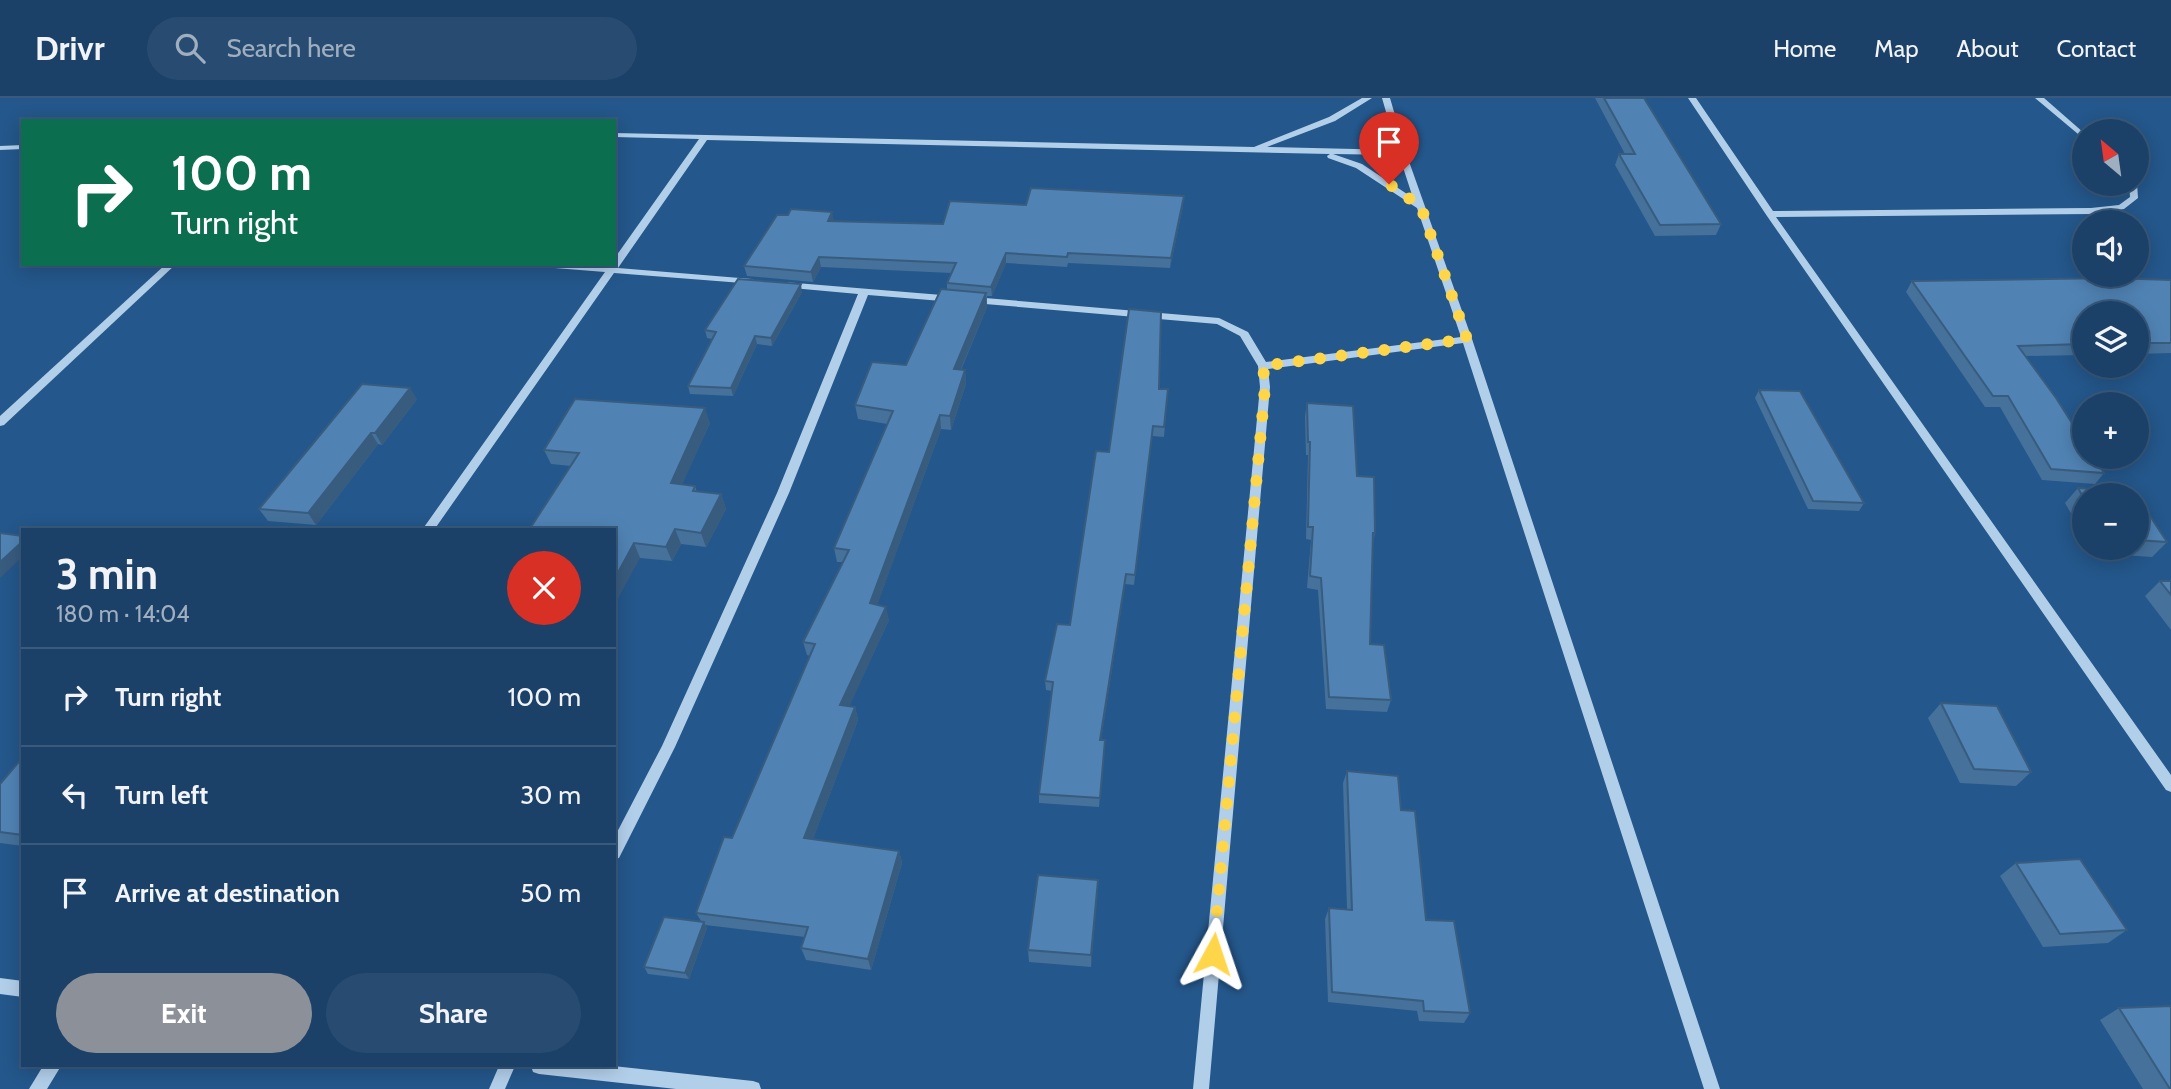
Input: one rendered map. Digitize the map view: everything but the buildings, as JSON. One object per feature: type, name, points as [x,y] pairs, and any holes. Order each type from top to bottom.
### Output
[{"type":"street","points":[[1254,150],[1332,119],[1368,98]]},
{"type":"street","points":[[1386,98],[1712,1089]]},
{"type":"street","points":[[1692,98],[1770,214],[2171,786]]},
{"type":"street","points":[[2039,98],[2072,127]]},
{"type":"street","points":[[616,135],[1402,153]]},
{"type":"street","points":[[616,263],[704,138]]},
{"type":"street","points":[[0,148],[21,147]]},
{"type":"street","points":[[1294,151],[1334,156],[1359,166],[1421,207]]},
{"type":"street","points":[[1770,214],[2091,211],[2121,207],[2134,196]]},
{"type":"street","points":[[0,422],[170,266]]},
{"type":"street","points":[[565,266],[758,282]]},
{"type":"street","points":[[429,528],[614,266]]},
{"type":"street","points":[[771,283],[1219,321],[1244,334],[1263,366],[1265,387],[1201,1089]]},
{"type":"street","points":[[616,849],[668,747],[783,493],[864,292]]},
{"type":"street","points":[[1263,366],[1467,339]]},
{"type":"street","points":[[0,986],[21,989]]},
{"type":"street","points":[[37,1089],[52,1067]]},
{"type":"street","points":[[497,1089],[507,1067]]},
{"type":"street","points":[[548,1067],[753,1089]]},
{"type":"route","points":[[1213,954],[1265,387],[1263,366],[1467,339],[1421,207],[1389,184]]}]
